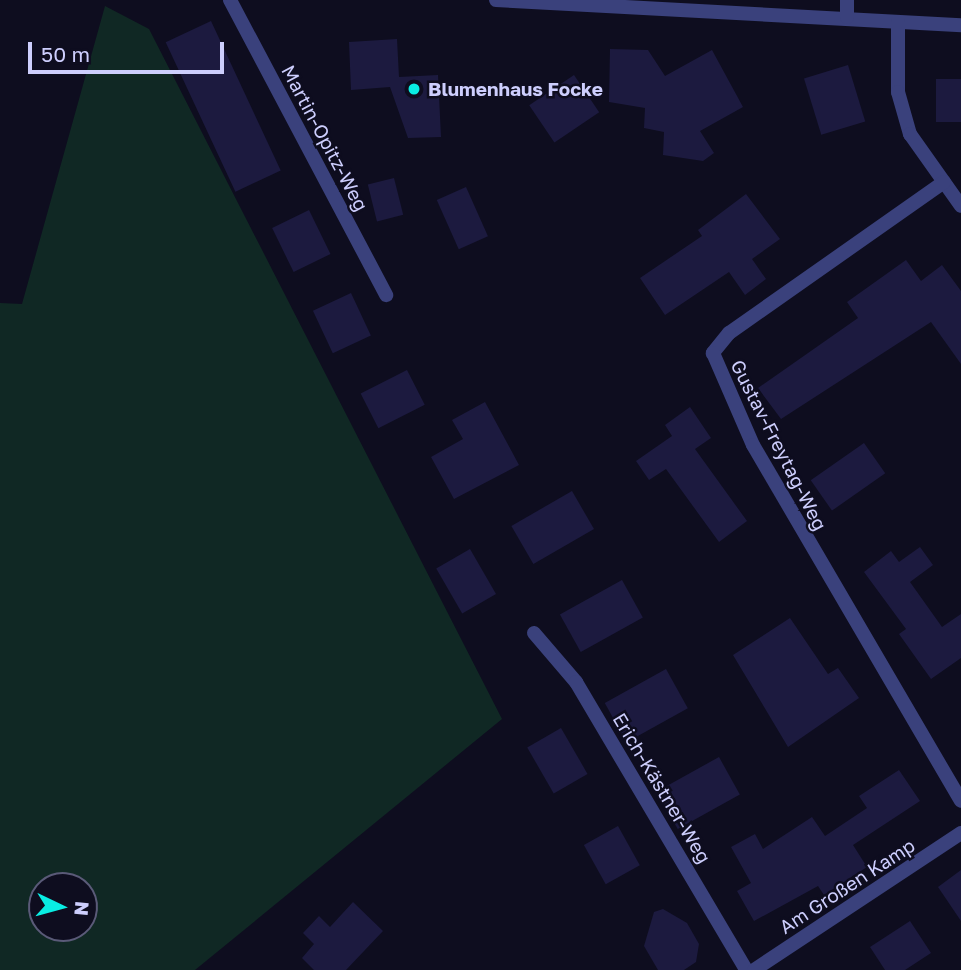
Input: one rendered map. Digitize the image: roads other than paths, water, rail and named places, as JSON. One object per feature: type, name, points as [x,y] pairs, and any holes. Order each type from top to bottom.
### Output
[{"type":"street","name":"Martin-Opitz-Weg","points":[[230,0],[386,295]]},
{"type":"street","points":[[496,0],[961,25]]},
{"type":"street","points":[[846,17],[847,0]]},
{"type":"street","points":[[898,22],[904,113],[910,134],[961,206]]},
{"type":"street","name":"Gustav-Freytag-Weg","points":[[944,182],[729,333],[713,353],[753,445],[961,801]]},
{"type":"street","name":"Erich-Kästner-Weg","points":[[534,633],[576,682],[746,970]]},
{"type":"street","name":"Am Großen Kamp","points":[[754,970],[961,833]]},
{"type":"place","name":"Blumenhaus Focke","points":[[414,89]]}]
